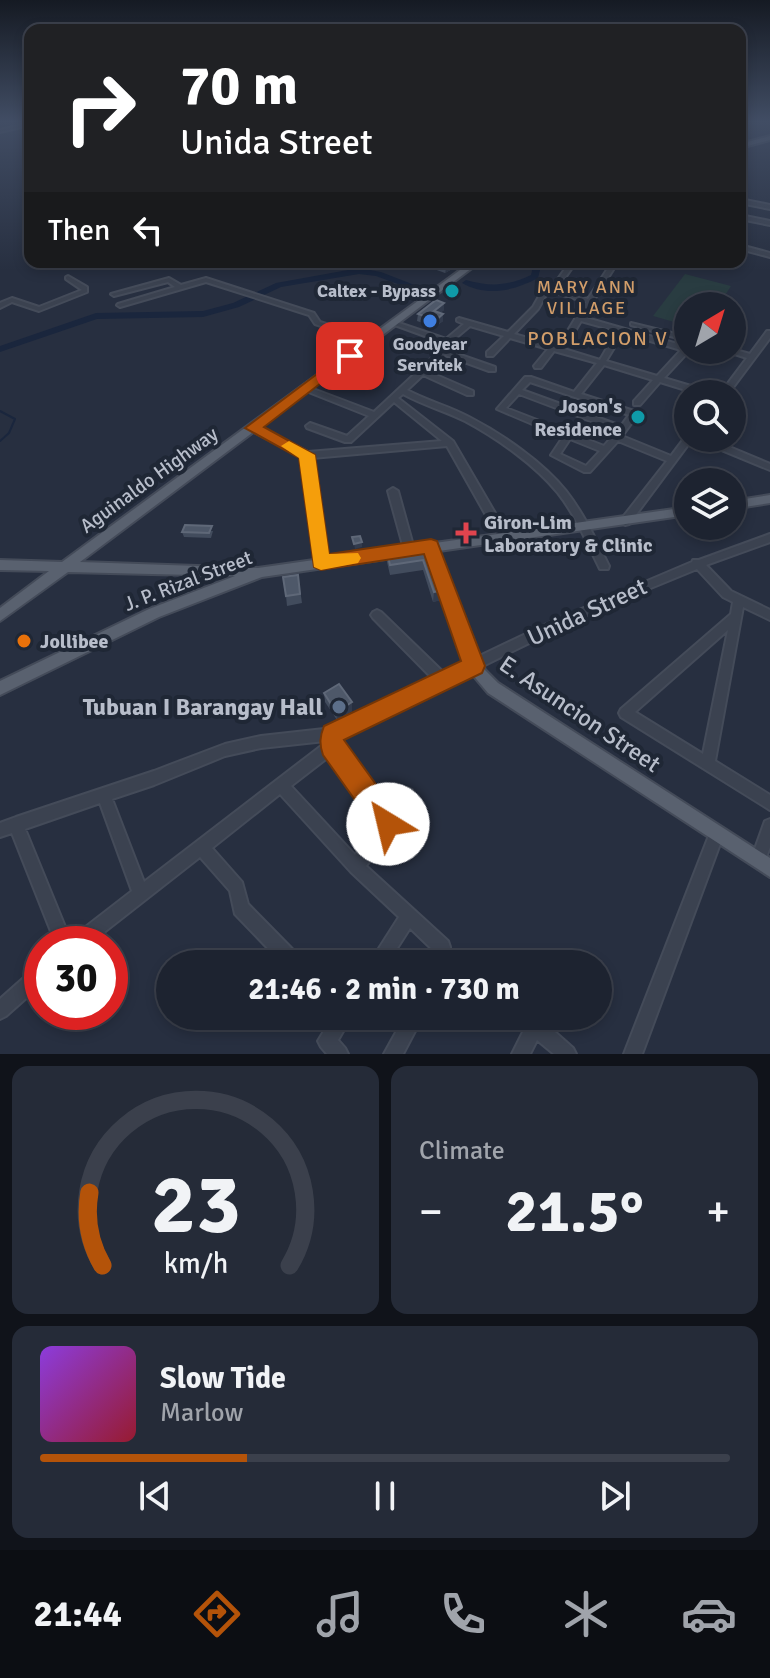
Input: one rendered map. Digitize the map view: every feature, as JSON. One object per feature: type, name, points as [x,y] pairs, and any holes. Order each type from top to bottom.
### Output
[{"type":"main road","name":"Aguinaldo Highway","points":[[0,615],[468,268]]},
{"type":"main road","points":[[746,503],[770,499]]},
{"type":"main road","name":"J. P. Rizal Street","points":[[0,688],[154,613],[261,572],[674,513]]},
{"type":"main road","name":"E. Asuncion Street","points":[[431,546],[474,666],[493,688],[764,864]]},
{"type":"main road","points":[[0,565],[261,572]]},
{"type":"street","points":[[746,205],[770,210]]},
{"type":"street","points":[[746,218],[770,223]]},
{"type":"street","points":[[746,249],[770,255]]},
{"type":"street","points":[[553,290],[569,268]]},
{"type":"street","points":[[538,366],[557,348],[611,268]]},
{"type":"street","points":[[0,306],[12,300],[39,309],[85,291],[68,278]]},
{"type":"street","points":[[114,294],[169,280],[180,288]]},
{"type":"street","points":[[120,305],[206,280],[312,314],[317,323],[372,340]]},
{"type":"street","points":[[133,289],[146,297]]},
{"type":"street","points":[[490,354],[536,308],[544,292],[553,290],[589,301]]},
{"type":"street","points":[[578,318],[686,349],[637,403]]},
{"type":"street","points":[[459,320],[674,383]]},
{"type":"street","points":[[310,426],[348,440],[422,372],[469,323]]},
{"type":"street","points":[[633,324],[674,335]]},
{"type":"street","points":[[392,325],[492,369]]},
{"type":"street","points":[[576,395],[603,361],[621,331]]},
{"type":"street","points":[[735,380],[770,333]]},
{"type":"street","points":[[746,355],[752,357]]},
{"type":"street","points":[[422,372],[470,393]]},
{"type":"street","points":[[569,435],[555,455],[587,470],[606,450],[620,434],[634,414],[528,379],[501,409],[569,435],[606,450]]},
{"type":"street","points":[[305,389],[375,415]]},
{"type":"street","points":[[402,390],[471,421],[549,477],[585,527],[604,566]]},
{"type":"street","points":[[517,391],[673,460]]},
{"type":"street","points":[[393,398],[450,443],[504,537]]},
{"type":"street","points":[[253,428],[307,455],[450,443]]},
{"type":"street","points":[[625,521],[679,452]]},
{"type":"street","points":[[734,452],[770,467]]},
{"type":"street","points":[[307,455],[321,562]]},
{"type":"street","points":[[393,491],[409,549]]},
{"type":"street","name":"Unida Street","points":[[0,830],[225,750],[261,742],[332,740],[443,681],[697,563],[770,538]]},
{"type":"street","points":[[697,563],[717,586],[770,615]]},
{"type":"street","points":[[708,764],[739,600]]},
{"type":"street","points":[[377,615],[443,681]]},
{"type":"street","points":[[736,616],[625,713],[770,803]]},
{"type":"street","points":[[99,926],[283,787],[332,740],[388,824]]},
{"type":"street","points":[[283,787],[356,867],[442,950]]},
{"type":"street","points":[[104,795],[141,893]]},
{"type":"street","points":[[356,867],[407,795]]},
{"type":"street","points":[[16,824],[57,926]]},
{"type":"street","points":[[764,864],[770,826]]},
{"type":"street","points":[[633,1054],[717,833]]},
{"type":"street","points":[[201,847],[237,887],[241,908],[281,950]]},
{"type":"street","points":[[386,950],[408,917]]},
{"type":"street","points":[[0,1010],[24,989]]},
{"type":"street","points":[[334,1030],[327,1041],[339,1054]]},
{"type":"street","points":[[393,1054],[406,1030]]},
{"type":"street","points":[[521,1054],[527,1030]]},
{"type":"street","points":[[539,1030],[567,1054]]},
{"type":"green space","points":[[685,274],[731,286],[727,292],[674,292],[674,322],[653,316]]},
{"type":"building","points":[[436,300],[444,303],[434,311],[443,314],[436,320],[418,314]]},
{"type":"building","points":[[185,525],[212,526],[209,533],[182,532]]},
{"type":"building","points":[[360,536],[362,542],[354,544],[352,537]]},
{"type":"building","points":[[426,546],[442,590],[434,592],[423,560],[390,565],[387,552]]},
{"type":"building","points":[[298,575],[300,594],[286,596],[283,577]]},
{"type":"building","points":[[339,684],[352,702],[336,712],[324,693]]},
{"type":"waterway","points":[[466,283],[494,289],[509,287],[535,276],[537,268]]},
{"type":"waterway","points":[[0,349],[96,316],[203,314],[236,305],[279,285],[359,271],[378,274],[425,291]]},
{"type":"waterway","points":[[0,411],[15,419],[9,433],[0,441]]},
{"type":"slow traffic","points":[[289,446],[307,455],[321,562],[351,558]]},
{"type":"place","name":"Caltex - Bypass","points":[[452,291]]},
{"type":"place","name":"Goodyear Servitek","points":[[430,321]]},
{"type":"place","name":"Joson's Residence","points":[[638,417]]},
{"type":"place","name":"Giron-Lim Laboratory & Clinic","points":[[466,533]]},
{"type":"place","name":"Jollibee","points":[[24,641]]},
{"type":"place","name":"Tubuan I Barangay Hall","points":[[339,707]]},
{"type":"district","name":"MARY ANN VILLAGE","points":[[587,297]]},
{"type":"district","name":"POBLACION V","points":[[598,338]]},
{"type":"route","points":[[350,356],[253,428],[307,455],[321,562],[431,546],[474,666],[333,734],[332,746],[388,824]]}]
